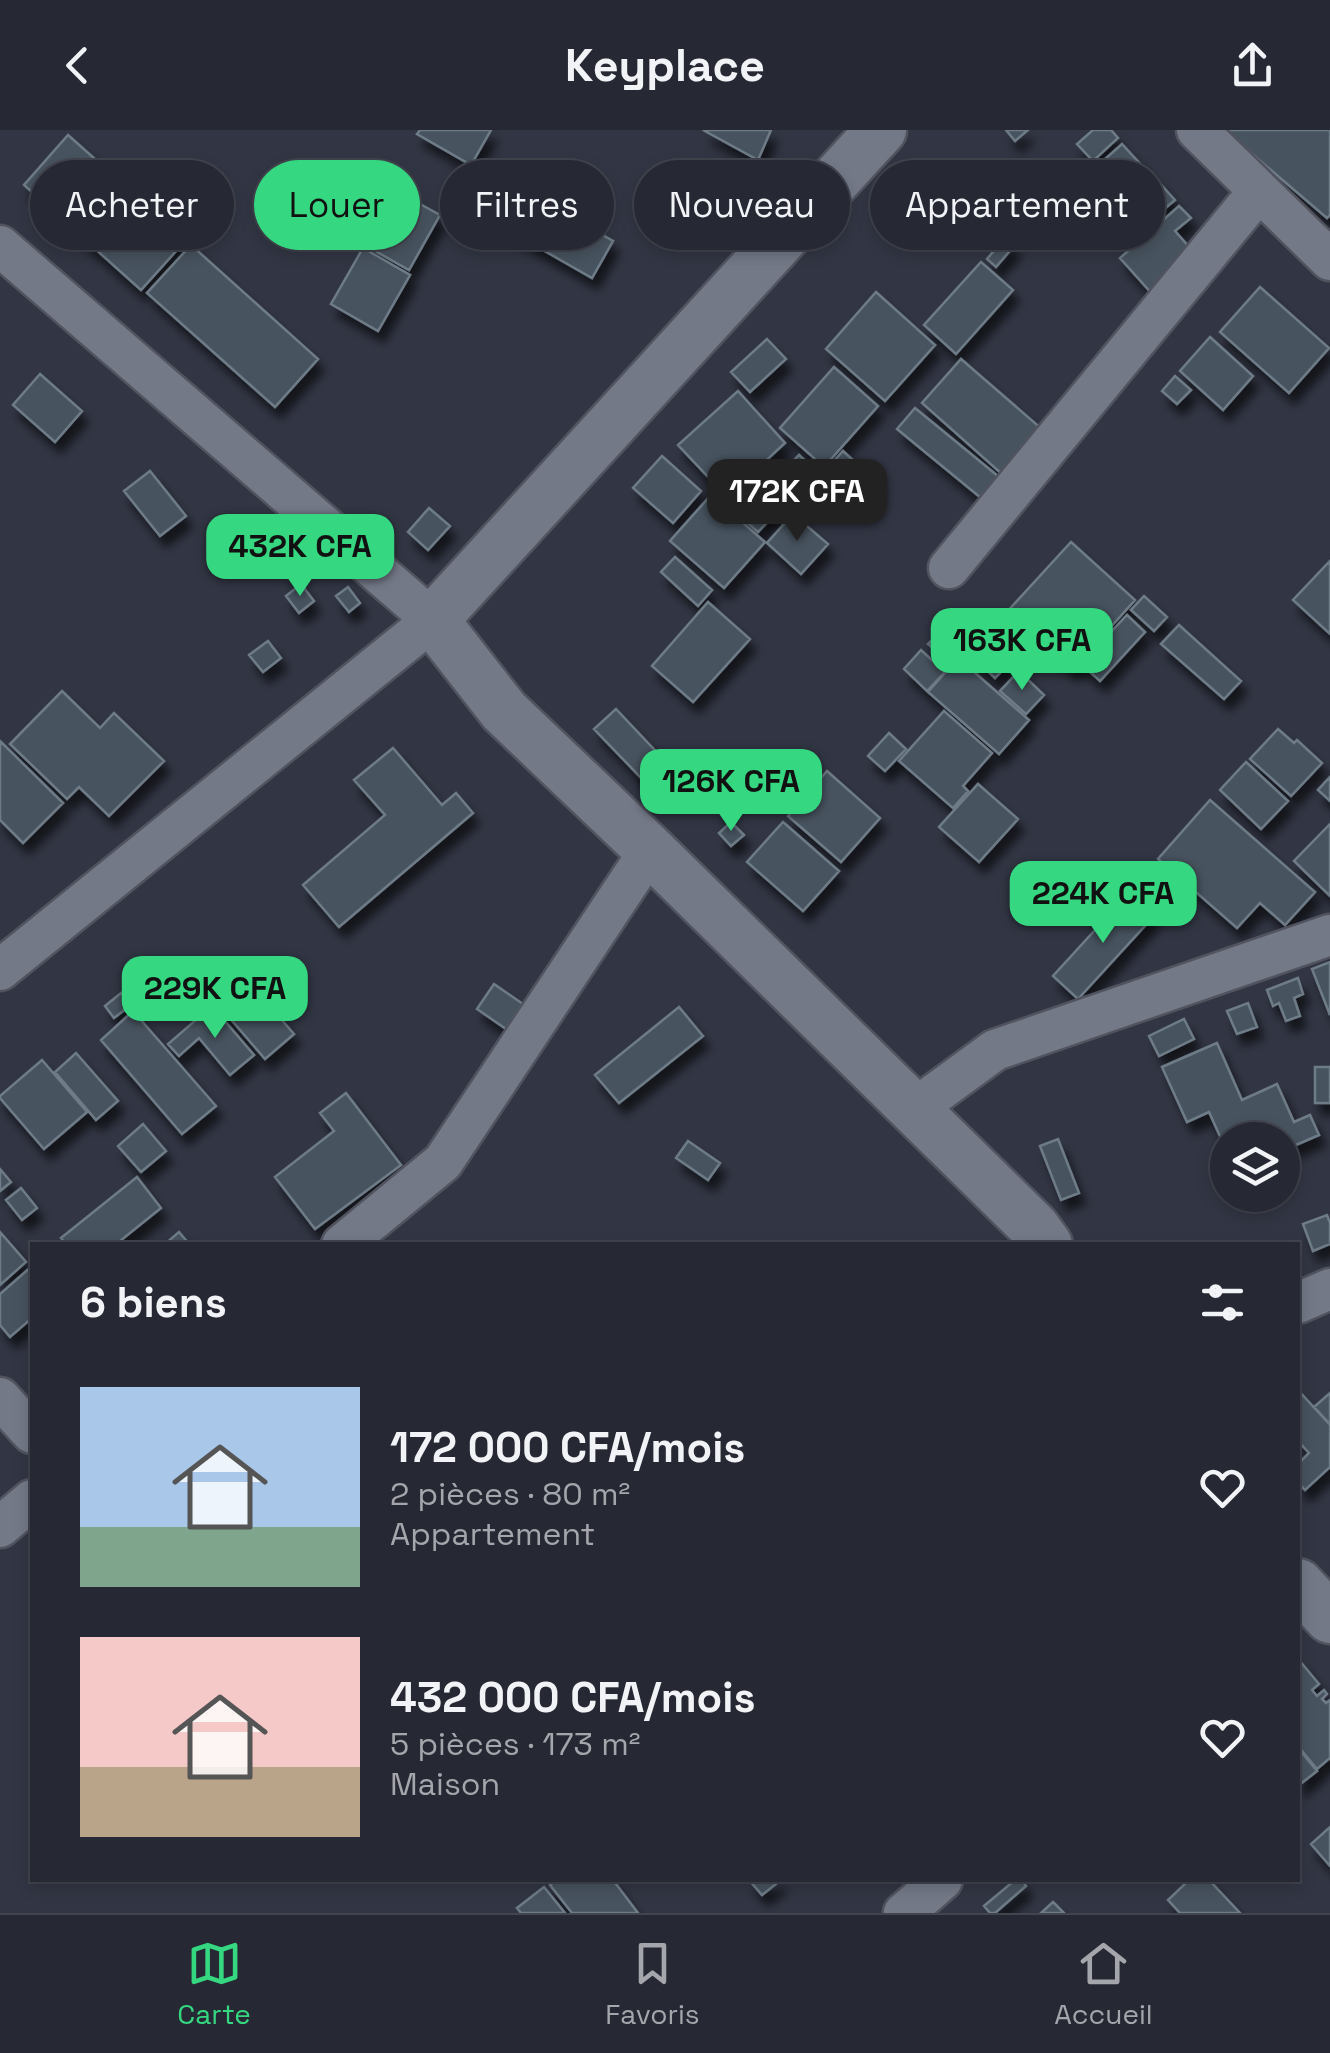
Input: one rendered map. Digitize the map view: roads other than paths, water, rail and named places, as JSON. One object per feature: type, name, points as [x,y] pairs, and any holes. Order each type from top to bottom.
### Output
[{"type":"street","points":[[0,970],[433,620],[881,130]]},
{"type":"street","points":[[1196,130],[1330,260]]},
{"type":"street","points":[[948,568],[1258,191]]},
{"type":"street","points":[[0,246],[433,620],[504,711],[1034,1226],[1045,1242]]},
{"type":"street","points":[[346,1242],[443,1162],[650,850]]},
{"type":"street","points":[[913,1110],[994,1050],[1330,935]]},
{"type":"street","points":[[1300,1302],[1330,1289]]},
{"type":"street","points":[[0,1398],[30,1431]]},
{"type":"street","points":[[0,1527],[30,1502]]},
{"type":"street","points":[[1300,1586],[1330,1618]]},
{"type":"street","points":[[904,1913],[940,1882]]}]
